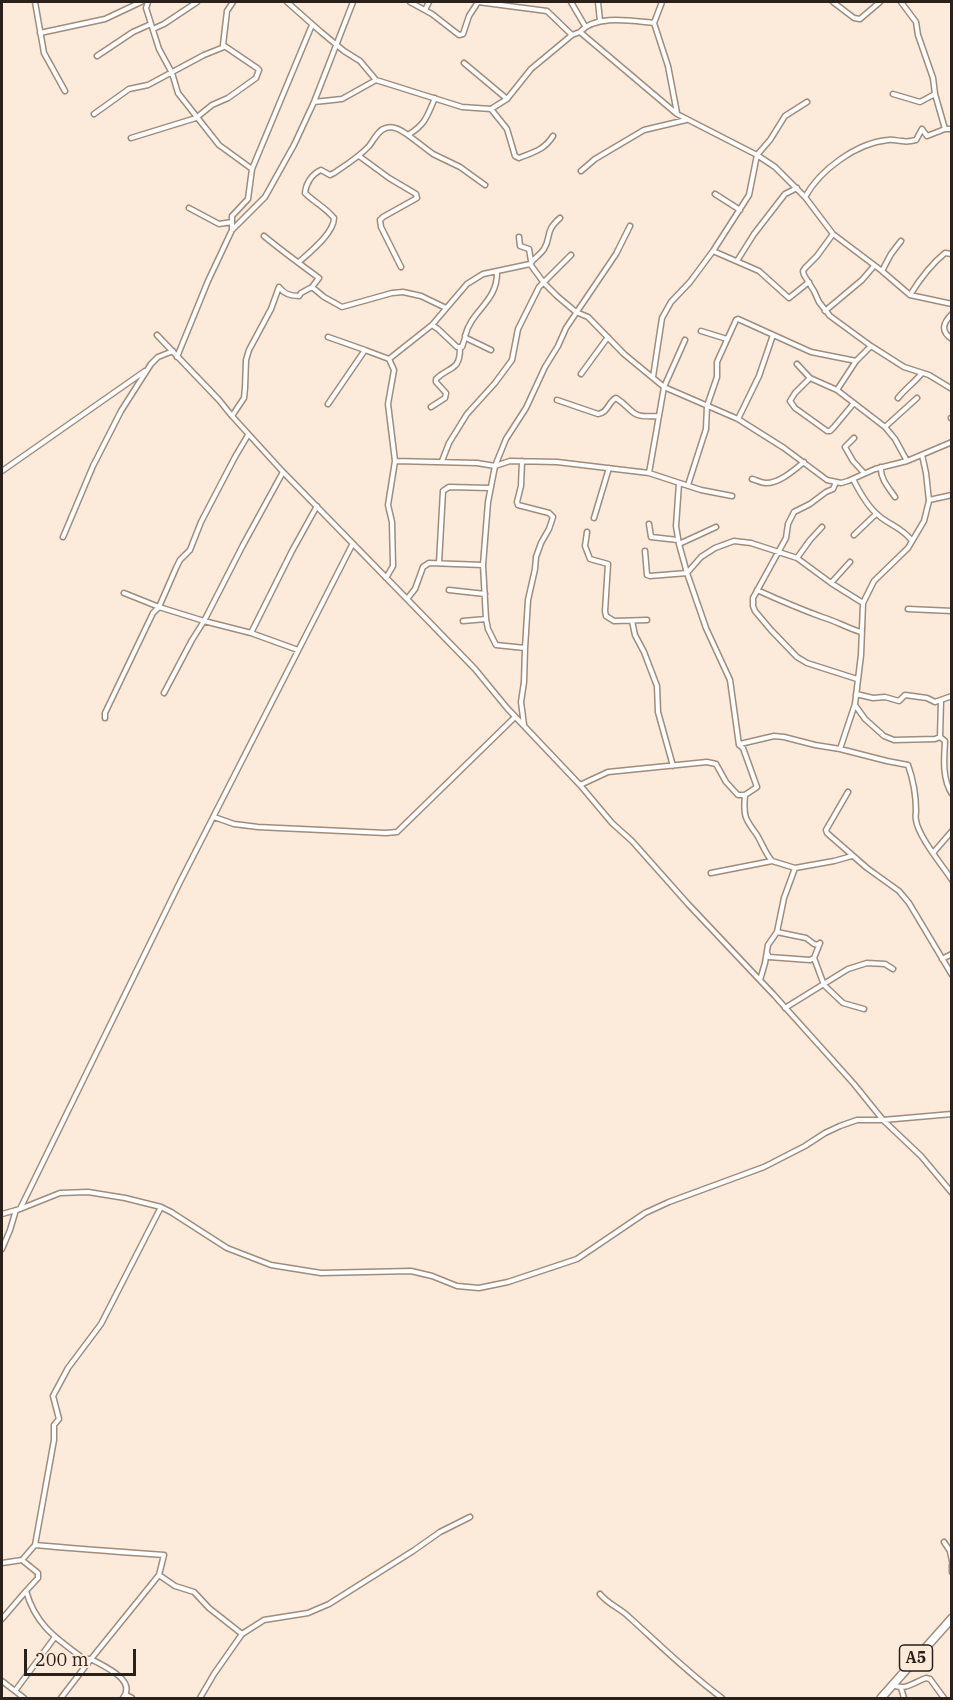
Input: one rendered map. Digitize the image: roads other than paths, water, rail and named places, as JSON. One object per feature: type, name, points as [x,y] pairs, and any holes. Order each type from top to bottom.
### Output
[{"type":"highway","name":"A5","points":[[881,1698],[951,1618]]},
{"type":"street","points":[[35,2],[44,53],[65,91]]},
{"type":"street","points":[[40,33],[105,19],[141,2]]},
{"type":"street","points":[[148,2],[146,8],[159,49],[172,73],[178,93],[219,145],[252,169]]},
{"type":"street","points":[[153,29],[197,2]]},
{"type":"street","points":[[224,47],[228,10],[233,2]]},
{"type":"street","points":[[286,2],[336,45],[360,61],[376,80],[462,107],[491,109],[507,99],[531,69],[585,26],[600,21],[627,20],[654,23]]},
{"type":"street","points":[[177,357],[232,230],[265,197],[294,145],[314,102],[353,2]]},
{"type":"street","points":[[410,2],[459,35],[463,34],[469,16],[478,2],[547,11],[572,35]]},
{"type":"street","points":[[425,10],[429,2]]},
{"type":"street","points":[[571,2],[585,26]]},
{"type":"street","points":[[598,2],[600,21]]},
{"type":"street","points":[[662,2],[654,23],[668,66],[677,114]]},
{"type":"street","points":[[833,2],[860,20],[880,2]]},
{"type":"street","points":[[901,2],[916,22],[945,129]]},
{"type":"street","points":[[97,56],[133,32],[151,24]]},
{"type":"street","points":[[232,230],[233,213],[248,199],[252,169],[312,25]]},
{"type":"street","points":[[580,32],[677,114],[775,166],[805,197],[833,234],[846,242],[910,295],[951,304]]},
{"type":"street","points":[[94,114],[129,89],[148,85],[224,47]]},
{"type":"street","points":[[131,138],[196,118],[212,105],[228,98],[256,78],[257,68],[224,47]]},
{"type":"street","points":[[464,63],[507,99]]},
{"type":"street","points":[[314,102],[342,99],[376,80]]},
{"type":"street","points":[[893,94],[920,102],[935,94]]},
{"type":"street","points":[[408,135],[425,122],[435,98]]},
{"type":"street","points":[[652,378],[662,318],[671,302],[690,282],[713,251],[749,195],[757,155],[770,140],[785,116],[807,102]]},
{"type":"street","points":[[491,109],[507,129],[515,156],[519,158],[543,148],[553,136]]},
{"type":"street","points":[[581,171],[595,159],[644,130],[688,120]]},
{"type":"street","points":[[299,262],[334,224],[334,218],[305,193],[315,173],[321,170],[330,175],[359,156],[386,128],[396,127],[433,154],[460,166],[485,185]]},
{"type":"street","points":[[805,197],[811,186],[827,170],[850,152],[890,139],[916,140],[922,129],[927,136],[951,129]]},
{"type":"street","points":[[359,156],[416,194],[417,198],[380,220],[381,227],[401,267]]},
{"type":"street","points":[[736,261],[785,194],[796,188]]},
{"type":"street","points":[[715,194],[740,210]]},
{"type":"street","points":[[189,208],[219,224],[231,222]]},
{"type":"street","points":[[390,359],[432,325],[466,284],[483,274],[531,262],[546,245],[550,229],[560,218]]},
{"type":"street","points":[[525,648],[496,645],[486,619],[483,565],[490,488],[495,466],[545,367],[576,312],[616,254],[630,226]]},
{"type":"street","points":[[833,234],[803,271],[825,311],[838,324],[904,367],[929,375],[951,388]]},
{"type":"street","points":[[232,416],[244,398],[246,360],[249,350],[271,309],[279,287],[291,296],[299,296],[312,287],[319,278],[299,262],[287,256],[264,236]]},
{"type":"street","points":[[519,237],[520,246],[529,249],[531,262],[544,283],[576,312],[588,317],[624,354],[652,378],[664,387],[738,419],[804,462],[823,478],[836,482],[853,479],[881,467],[907,461],[951,442]]},
{"type":"street","points":[[882,271],[901,241]]},
{"type":"street","points":[[713,251],[759,271],[789,298],[809,282]]},
{"type":"street","points":[[910,295],[920,278],[937,260],[945,253],[951,254]]},
{"type":"street","points":[[441,462],[449,443],[467,414],[512,360],[518,329],[537,290],[571,255]]},
{"type":"street","points":[[825,311],[862,280],[874,266]]},
{"type":"street","points":[[431,407],[446,398],[446,393],[436,379],[456,367],[466,332],[474,316],[491,296],[498,279],[497,271]]},
{"type":"street","points":[[312,287],[342,307],[403,292],[421,296],[446,308]]},
{"type":"street","points":[[951,314],[943,326],[946,335],[951,339]]},
{"type":"street","points":[[688,485],[706,429],[707,406],[716,384],[717,362],[737,319],[811,352],[856,362]]},
{"type":"street","points":[[432,325],[460,348]]},
{"type":"street","points":[[701,331],[727,339]]},
{"type":"street","points":[[157,334],[352,545],[475,669],[515,717],[580,785],[612,823],[645,855],[760,980],[854,1084],[883,1120],[921,1156],[951,1193]]},
{"type":"street","points":[[738,419],[759,376],[773,335]]},
{"type":"street","points":[[328,337],[390,359]]},
{"type":"street","points":[[581,374],[608,337]]},
{"type":"street","points":[[465,338],[491,350]]},
{"type":"street","points":[[649,473],[664,387],[685,340]]},
{"type":"street","points":[[837,390],[856,362],[871,346]]},
{"type":"street","points":[[328,404],[365,350]]},
{"type":"street","points":[[63,537],[93,466],[116,420],[148,369],[159,357],[173,351]]},
{"type":"street","points":[[386,578],[393,566],[392,522],[388,505],[395,460],[388,404],[394,370],[390,359]]},
{"type":"street","points":[[797,364],[810,378],[837,390],[885,427],[895,439],[907,461]]},
{"type":"street","points":[[2,471],[148,369]]},
{"type":"street","points":[[898,398],[922,373]]},
{"type":"street","points":[[810,378],[790,401],[795,408],[827,431],[834,427],[854,403]]},
{"type":"street","points":[[556,400],[598,414],[605,411],[611,401],[616,398],[636,415],[658,416]]},
{"type":"street","points":[[885,427],[917,398]]},
{"type":"street","points":[[105,718],[120,679],[153,613],[159,607],[180,561],[190,550],[206,513],[248,435]]},
{"type":"street","points":[[854,438],[844,447],[853,462],[864,473]]},
{"type":"street","points":[[840,749],[855,704],[861,654],[862,603],[874,581],[908,548],[924,521],[929,501],[922,455]]},
{"type":"street","points":[[395,460],[477,463],[495,466],[510,461],[522,461],[609,468],[649,473],[701,490],[732,496]]},
{"type":"street","points":[[522,461],[518,505],[549,513],[553,517],[536,557],[528,600],[521,702],[525,726]]},
{"type":"street","points":[[752,479],[765,483],[773,481],[790,473],[804,462]]},
{"type":"street","points":[[881,467],[881,474],[895,497]]},
{"type":"street","points":[[594,518],[609,468]]},
{"type":"street","points":[[164,693],[283,472]]},
{"type":"street","points":[[853,479],[876,514],[902,530],[912,541]]},
{"type":"street","points":[[836,482],[833,489],[794,512],[788,524],[786,538],[753,598],[753,606],[771,630],[797,657],[807,663],[857,679]]},
{"type":"street","points":[[580,785],[609,772],[713,762],[738,795],[745,795],[757,788],[743,748],[739,745],[730,680],[706,628],[679,542],[676,526],[679,483]]},
{"type":"street","points":[[440,563],[443,491],[449,487],[490,488]]},
{"type":"street","points":[[929,501],[951,495]]},
{"type":"street","points":[[251,633],[317,506]]},
{"type":"street","points":[[854,534],[876,514]]},
{"type":"street","points":[[649,524],[651,537],[679,542],[716,527]]},
{"type":"street","points":[[797,558],[822,527]]},
{"type":"street","points":[[586,532],[585,546],[590,559],[608,564],[606,616],[614,621],[647,620]]},
{"type":"street","points":[[645,550],[648,576],[687,573],[701,557],[715,548],[734,541],[751,543],[797,558],[862,603]]},
{"type":"street","points":[[2,1249],[18,1209],[140,963],[352,545]]},
{"type":"street","points":[[831,583],[850,562]]},
{"type":"street","points":[[407,599],[415,589],[423,567],[429,563],[483,565]]},
{"type":"street","points":[[449,590],[485,594]]},
{"type":"street","points":[[757,590],[810,614],[861,632]]},
{"type":"street","points":[[124,593],[159,607],[251,633],[298,650]]},
{"type":"street","points":[[908,609],[951,611]]},
{"type":"street","points":[[463,621],[486,619]]},
{"type":"street","points":[[632,621],[635,635],[657,686],[658,712],[672,766]]},
{"type":"street","points":[[856,694],[899,701],[905,695],[927,698],[935,702],[951,696]]},
{"type":"street","points":[[940,737],[942,700]]},
{"type":"street","points":[[855,704],[871,726],[894,740],[940,737]]},
{"type":"street","points":[[214,817],[234,824],[258,827],[397,832],[515,717]]},
{"type":"street","points":[[739,745],[774,736],[790,737],[815,745],[908,765],[912,776],[915,821],[926,843],[951,880]]},
{"type":"street","points":[[940,737],[950,744]]},
{"type":"street","points":[[945,741],[945,774],[951,794]]},
{"type":"street","points":[[848,792],[826,830],[867,868],[899,891],[921,922],[951,975]]},
{"type":"street","points":[[745,795],[743,810],[751,830],[772,861]]},
{"type":"street","points":[[933,852],[951,831]]},
{"type":"street","points":[[711,873],[772,861],[795,868],[853,856]]},
{"type":"street","points":[[760,980],[768,945],[777,932],[784,898],[795,868]]},
{"type":"street","points":[[777,932],[807,938],[814,944],[820,943],[814,958],[824,985],[843,1003],[864,1009]]},
{"type":"street","points":[[767,953],[769,957],[810,960],[814,958]]},
{"type":"street","points":[[942,959],[951,954]]},
{"type":"street","points":[[785,1008],[839,974],[867,963],[885,964],[893,969]]},
{"type":"street","points":[[2,1214],[60,1193],[88,1192],[161,1207],[227,1248],[271,1265],[321,1273],[411,1271],[457,1286],[479,1288],[508,1282],[577,1259],[653,1209],[764,1167],[840,1126],[857,1120],[951,1114]]},
{"type":"street","points":[[2,1564],[22,1560],[35,1545],[54,1440],[54,1425],[59,1419],[53,1396],[68,1368],[101,1324],[161,1207]]},
{"type":"street","points":[[200,1698],[242,1634],[264,1620],[308,1613],[329,1604],[440,1532],[471,1517]]},
{"type":"street","points":[[944,1542],[950,1551],[951,1572]]},
{"type":"street","points":[[35,1545],[164,1555],[159,1575],[61,1698]]},
{"type":"street","points":[[2,1619],[38,1578],[38,1573],[22,1560]]},
{"type":"street","points":[[159,1575],[175,1586],[194,1592],[209,1608],[242,1634]]},
{"type":"street","points":[[26,1591],[30,1608],[47,1630],[84,1659],[92,1659],[124,1679],[128,1688],[125,1697],[132,1698]]},
{"type":"street","points":[[600,1594],[722,1698]]},
{"type":"street","points":[[15,1691],[55,1637]]},
{"type":"street","points":[[892,1685],[901,1688],[911,1686],[926,1678],[930,1679],[944,1698]]},
{"type":"street","points":[[2,1681],[24,1698]]},
{"type":"street","points":[[901,1688],[904,1698]]}]
